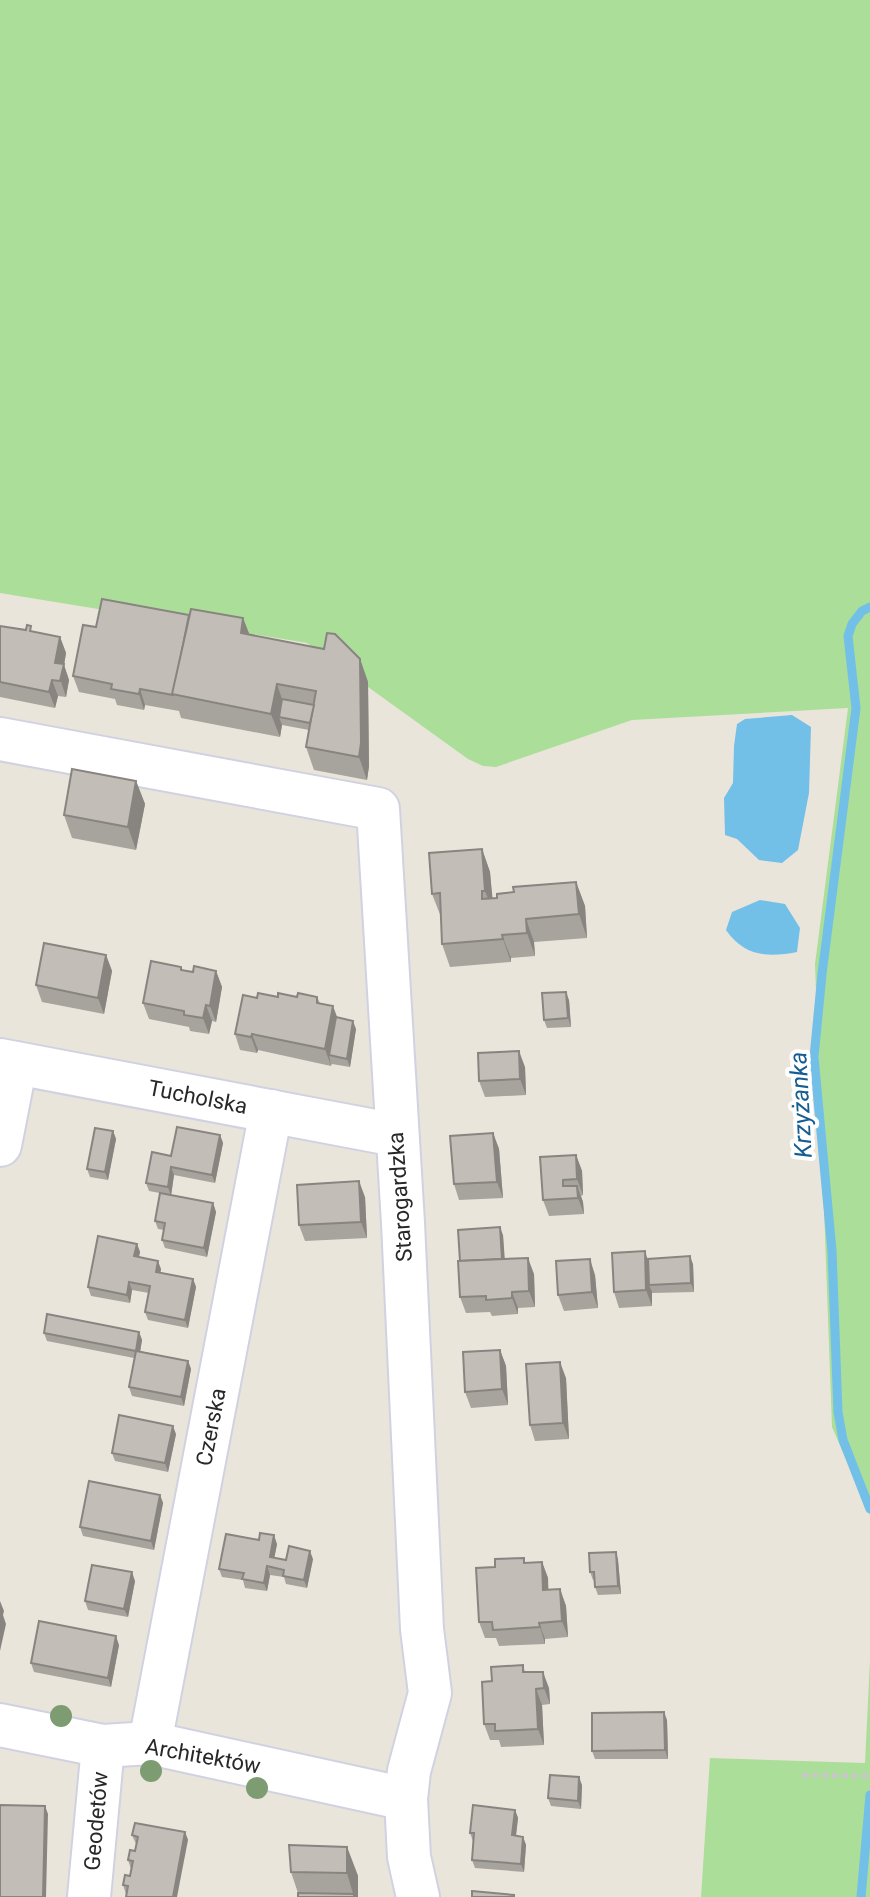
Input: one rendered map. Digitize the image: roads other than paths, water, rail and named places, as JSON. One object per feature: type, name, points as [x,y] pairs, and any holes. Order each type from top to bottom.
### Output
[{"type":"street","name":"Starogardzka","points":[[0,739],[378,809],[422,1629],[430,1693],[409,1771],[406,1799],[409,1857],[418,1897]]},
{"type":"street","name":"Tucholska","points":[[8,1061],[396,1135]]},
{"type":"street","points":[[0,1145],[8,1061]]},
{"type":"street","name":"Czerska","points":[[150,1743],[271,1111]]},
{"type":"street","name":"Architektów","points":[[0,1725],[103,1746],[150,1743],[406,1799]]},
{"type":"street","name":"Geodetów","points":[[89,1897],[103,1746]]},
{"type":"water","points":[[792,715],[811,727],[809,793],[798,850],[782,863],[759,860],[737,839],[725,835],[724,798],[733,783],[737,724],[745,719]]},
{"type":"water","points":[[760,900],[785,904],[800,928],[797,952],[776,955],[757,953],[740,945],[726,930],[732,912]]},
{"type":"waterway","name":"Krzyżanka","points":[[870,607],[862,611],[852,624],[848,636],[856,708],[814,1057],[832,1251],[838,1412],[843,1440],[870,1509]]},
{"type":"waterway","name":"Krzyżanka","points":[[861,1897],[870,1795]]}]
